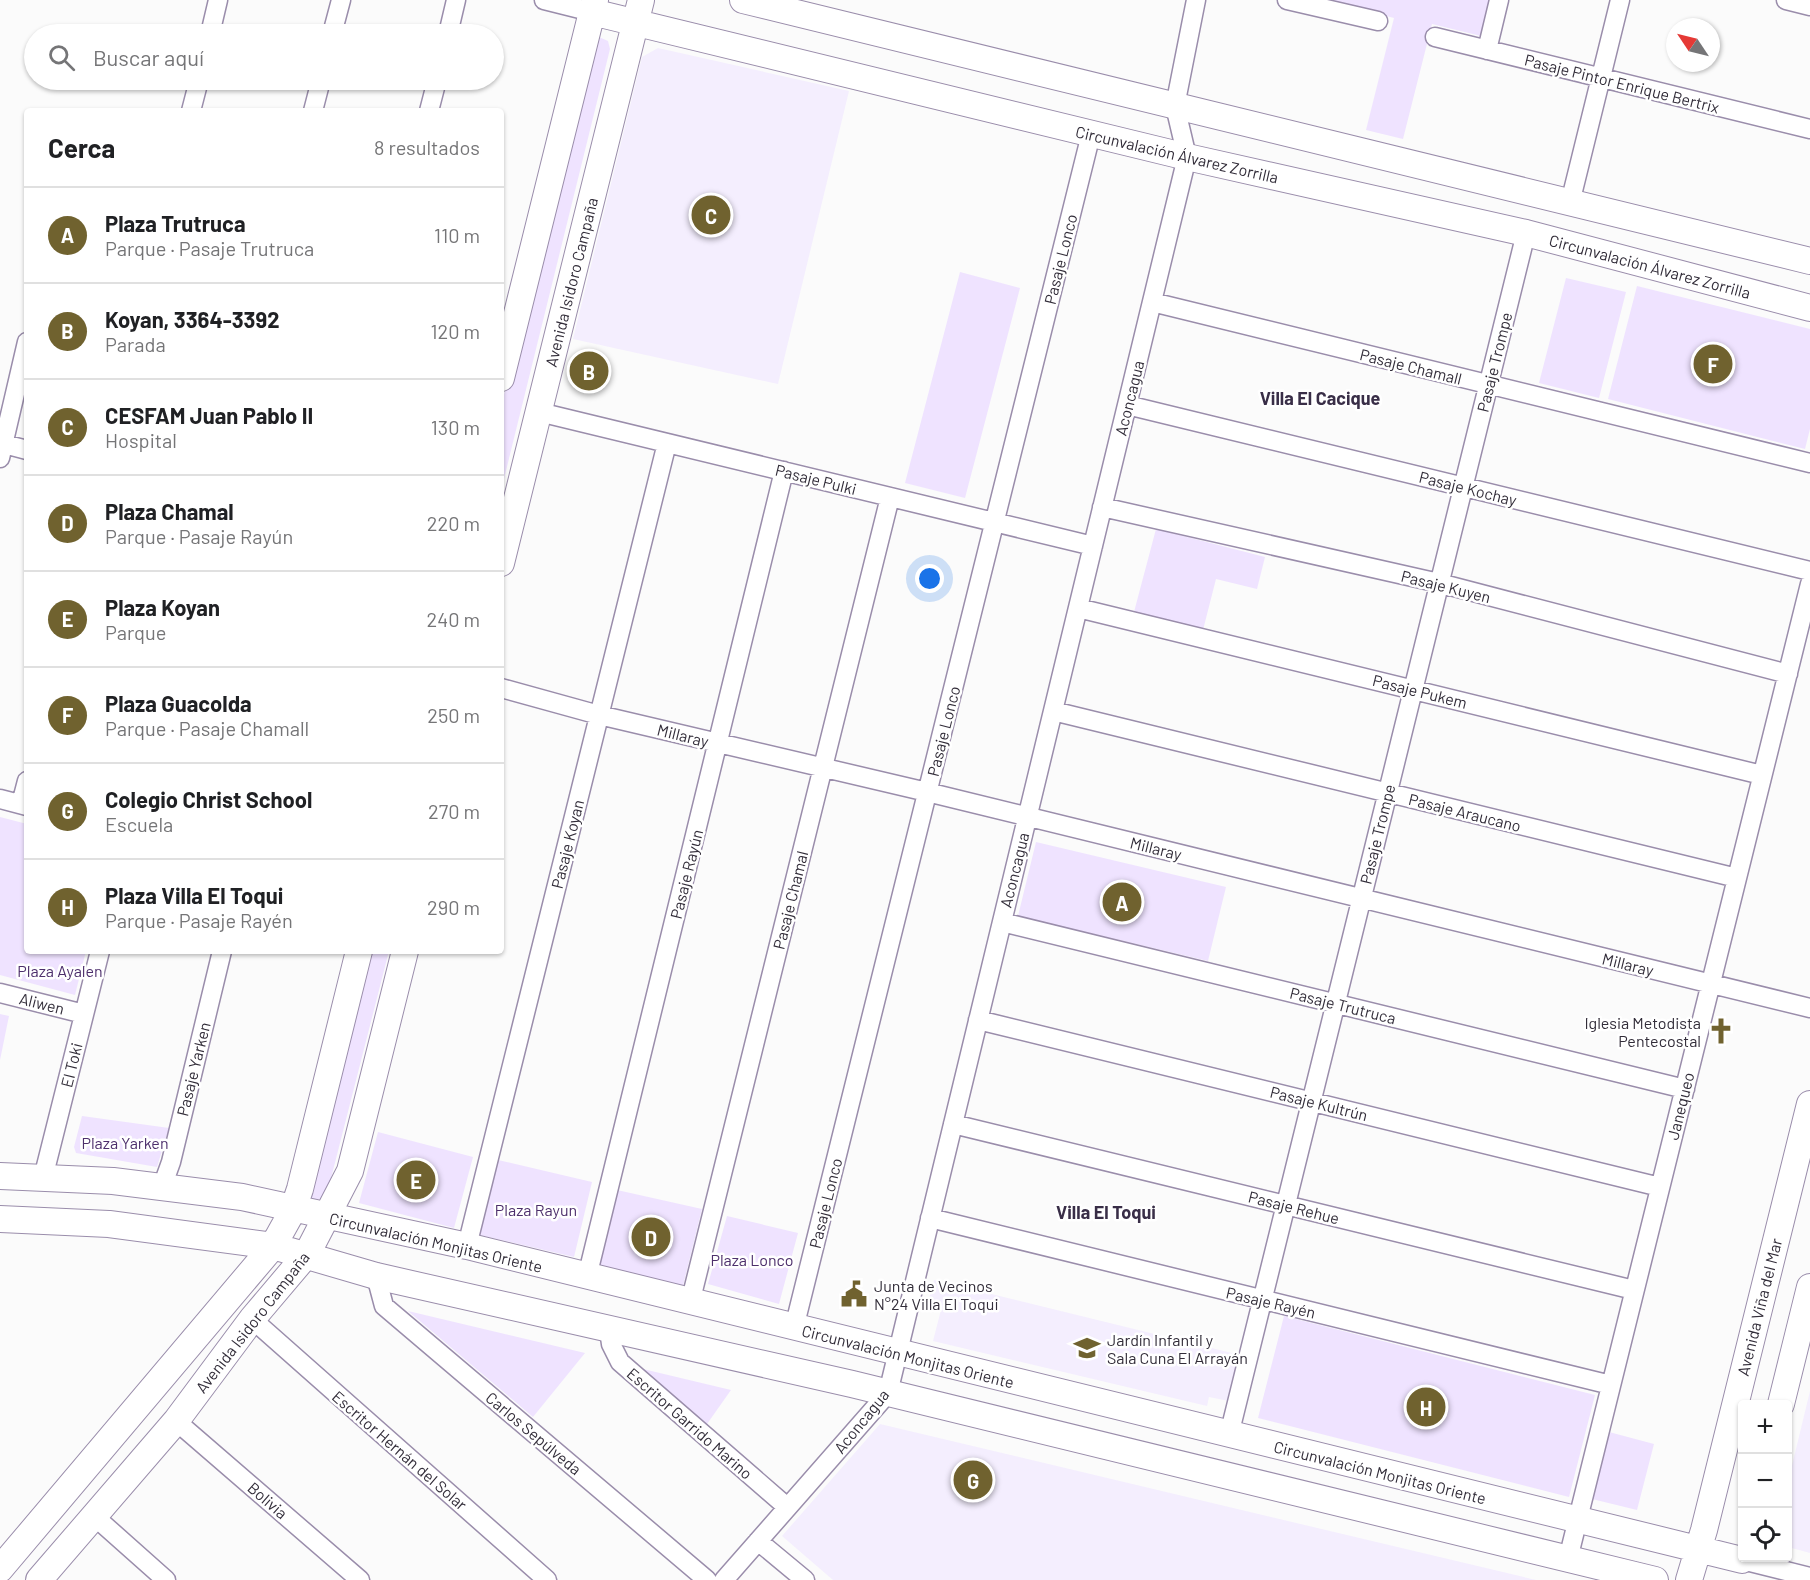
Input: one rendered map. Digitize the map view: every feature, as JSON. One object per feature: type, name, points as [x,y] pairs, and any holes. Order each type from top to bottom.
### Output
[{"type":"street","points":[[212,24],[218,0]]},
{"type":"street","points":[[335,24],[341,0]]},
{"type":"street","points":[[450,24],[456,0]]},
{"type":"street","name":"Circunvalación Álvarez Zorrilla","points":[[544,0],[638,11],[1091,134],[1526,233],[1810,309]]},
{"type":"street","points":[[743,0],[1810,261]]},
{"type":"street","points":[[1175,106],[1196,0]]},
{"type":"street","points":[[1287,0],[1309,2],[1378,21]]},
{"type":"street","points":[[1487,50],[1499,0]]},
{"type":"street","points":[[1570,203],[1620,0]]},
{"type":"street","points":[[1786,0],[1810,6]]},
{"type":"street","points":[[504,366],[593,6]]},
{"type":"street","name":"Avenida Isidoro Campaña","points":[[504,551],[638,11]]},
{"type":"street","name":"Pasaje Pintor Enrique Bertrix","points":[[1435,37],[1810,129]]},
{"type":"street","points":[[192,108],[196,90]]},
{"type":"street","points":[[314,108],[318,90]]},
{"type":"street","points":[[430,108],[434,90]]},
{"type":"street","name":"Aconcagua","points":[[724,1580],[888,1393],[1187,157],[1175,106]]},
{"type":"street","name":"Pasaje Lonco","points":[[794,1328],[1091,134]]},
{"type":"street","name":"Pasaje Trompe","points":[[1229,1435],[1526,233]]},
{"type":"street","name":"Pasaje Chamall","points":[[1152,302],[1810,463]]},
{"type":"street","points":[[24,354],[1,448],[24,450]]},
{"type":"street","name":"Pasaje Kochay","points":[[1127,405],[1810,571]]},
{"type":"street","name":"Pasaje Pulki","points":[[538,412],[1093,546]]},
{"type":"street","name":"Pasaje Koyan","points":[[467,1246],[667,443]]},
{"type":"street","name":"Pasaje Rayún","points":[[587,1277],[784,471]]},
{"type":"street","name":"Pasaje Chamal","points":[[690,1303],[890,497]]},
{"type":"street","name":"Pasaje Kuyen","points":[[1102,507],[1439,583],[1788,674]]},
{"type":"street","name":"Janequeo","points":[[1568,1559],[1762,775],[1788,674],[1804,638],[1810,584]]},
{"type":"street","name":"Pasaje Pukem","points":[[1078,608],[1762,775]]},
{"type":"street","name":"Millaray","points":[[504,689],[599,715],[927,792],[1810,1008]]},
{"type":"street","name":"Pasaje Araucano","points":[[1053,711],[1737,878]]},
{"type":"street","points":[[0,799],[24,805]]},
{"type":"street","name":"Pasaje Trutruca","points":[[1002,922],[1684,1089]]},
{"type":"street","name":"El Toki","points":[[43,1178],[99,954]]},
{"type":"street","name":"Pasaje Yarken","points":[[162,1187],[171,1162],[221,954]]},
{"type":"street","name":"Avenida Isidoro Campaña","points":[[0,1569],[273,1246],[292,1210],[358,954]]},
{"type":"street","name":"Avenida Isidoro Campaña","points":[[39,1580],[176,1421],[252,1319],[307,1254],[350,1171],[404,954]]},
{"type":"street","name":"Aliwen","points":[[0,993],[84,1014]]},
{"type":"street","name":"Pasaje Kultrún","points":[[978,1020],[1660,1187]]},
{"type":"street","name":"Avenida Viña del Mar","points":[[1689,1580],[1699,1550],[1810,1104]]},
{"type":"street","name":"Pasaje Rehue","points":[[953,1124],[1634,1290]]},
{"type":"street","name":"Circunvalación Monjitas Oriente","points":[[0,1176],[162,1187],[242,1197],[292,1210],[467,1246],[690,1303],[1699,1550],[1741,1566],[1810,1577]]},
{"type":"street","name":"Pasaje Rayén","points":[[930,1218],[1611,1385]]},
{"type":"street","points":[[0,1219],[109,1224],[273,1246],[307,1254],[376,1276],[888,1393],[1655,1580]]},
{"type":"street","name":"Carlos Sepúlveda","points":[[376,1276],[384,1306],[707,1580]]},
{"type":"street","points":[[1782,1400],[1810,1287]]},
{"type":"street","name":"Escritor Hernán del Solar","points":[[252,1319],[547,1580]]},
{"type":"street","name":"Escritor Garrido Marino","points":[[609,1330],[611,1344],[620,1362],[787,1507]]},
{"type":"street","name":"Bolivia","points":[[176,1421],[360,1580]]},
{"type":"street","points":[[94,1516],[166,1580]]},
{"type":"street","points":[[758,1540],[805,1580]]},
{"type":"shaded area","points":[[658,48],[849,91],[778,384],[573,339],[642,57]]},
{"type":"shaded area","name":"Jardín Infantil y Sala Cuna El Arrayán","points":[[934,1280],[1240,1355],[1229,1401],[1209,1397],[1207,1406],[933,1341],[942,1306],[928,1302]]},
{"type":"shaded area","points":[[1810,1391],[1810,1553],[1792,1548],[1792,1465]]},
{"type":"shaded area","points":[[880,1424],[1536,1580],[833,1580],[782,1536]]},
{"type":"green space","points":[[1325,0],[1491,0],[1481,36],[1432,24],[1403,139],[1366,130],[1394,18]]},
{"type":"green space","points":[[599,37],[608,41],[610,49],[504,479],[504,395],[587,54]]},
{"type":"green space","points":[[960,272],[1020,288],[965,498],[905,483]]},
{"type":"green space","points":[[1566,278],[1626,292],[1599,398],[1539,383]]},
{"type":"green space","points":[[1637,286],[1810,329],[1810,429],[1805,449],[1608,399]]},
{"type":"green space","points":[[1156,529],[1265,557],[1257,589],[1216,579],[1203,630],[1134,612]]},
{"type":"green space","name":"Plaza Ayalen","points":[[0,817],[24,823],[24,954],[85,954],[75,995],[0,975]]},
{"type":"green space","points":[[1036,842],[1226,887],[1208,961],[1018,916]]},
{"type":"green space","points":[[366,954],[388,954],[328,1190],[325,1199],[313,1199],[309,1194]]},
{"type":"green space","points":[[0,1014],[9,1016],[0,1060]]},
{"type":"green space","name":"Plaza Yarken","points":[[82,1116],[169,1128],[157,1167],[76,1153],[74,1147]]},
{"type":"green space","points":[[378,1132],[473,1157],[454,1228],[359,1203]]},
{"type":"green space","name":"Plaza Rayun","points":[[498,1160],[592,1182],[574,1257],[480,1235]]},
{"type":"green space","points":[[617,1190],[702,1209],[683,1286],[600,1265]]},
{"type":"green space","name":"Plaza Lonco","points":[[727,1216],[798,1233],[779,1304],[708,1284]]},
{"type":"green space","points":[[408,1311],[585,1353],[533,1417]]},
{"type":"green space","points":[[1284,1316],[1595,1395],[1569,1497],[1258,1418]]},
{"type":"green space","points":[[643,1369],[731,1390],[707,1424]]},
{"type":"green space","points":[[1609,1432],[1654,1444],[1637,1510],[1592,1499]]},
{"type":"place","name":"CESFAM Juan Pablo II","points":[[711,215]]},
{"type":"place","name":"Plaza Guacolda","points":[[1713,364]]},
{"type":"place","name":"Koyan, 3364-3392","points":[[589,371]]},
{"type":"place","name":"Plaza Trutruca","points":[[1122,902]]},
{"type":"place","name":"Iglesia Metodista Pentecostal","points":[[1721,1031]]},
{"type":"place","name":"Plaza Koyan","points":[[416,1180]]},
{"type":"place","name":"Plaza Chamal","points":[[651,1237]]},
{"type":"place","name":"Junta de Vecinos N°24 Villa El Toqui","points":[[854,1294]]},
{"type":"place","name":"Jardín Infantil y Sala Cuna El Arrayán","points":[[1087,1348]]},
{"type":"place","name":"Plaza Villa El Toqui","points":[[1426,1407]]},
{"type":"place","name":"Colegio Christ School","points":[[973,1480]]},
{"type":"district","name":"Villa El Cacique","points":[[1320,398]]},
{"type":"district","name":"Villa El Toqui","points":[[1106,1212]]}]
